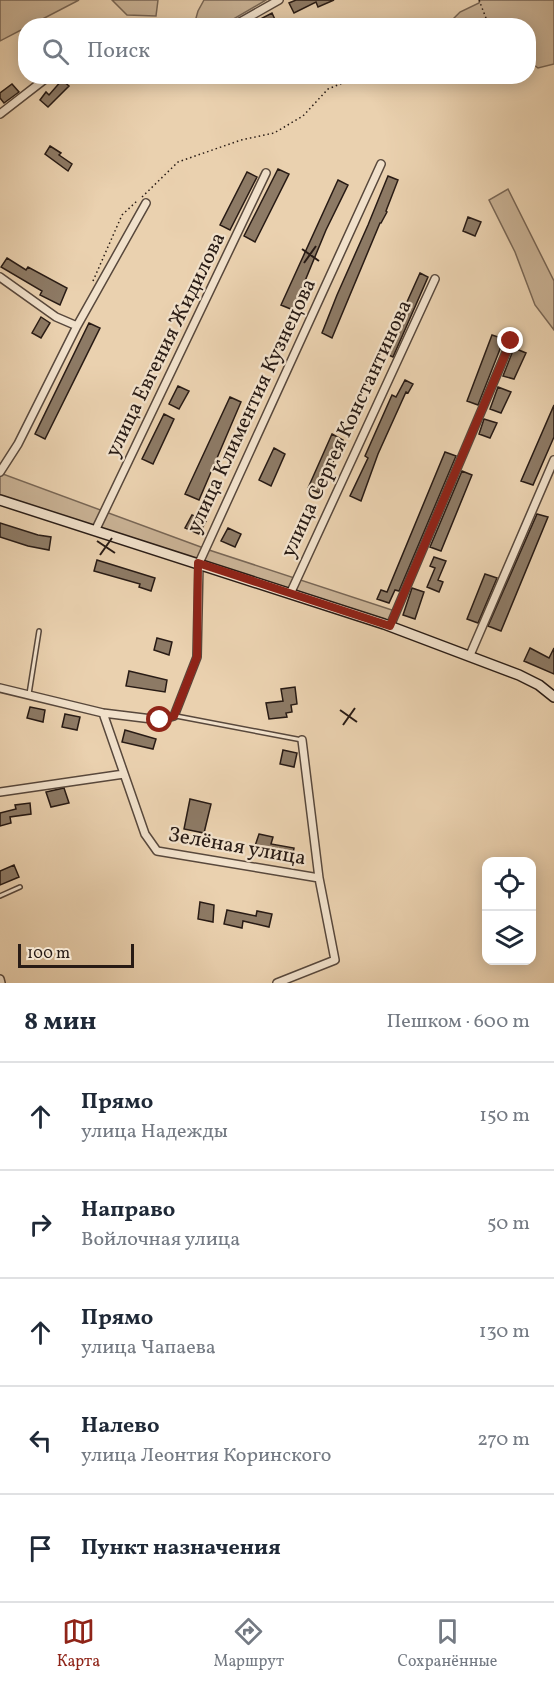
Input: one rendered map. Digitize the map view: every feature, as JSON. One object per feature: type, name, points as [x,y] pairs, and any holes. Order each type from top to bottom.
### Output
[{"type":"street","points":[[246,18],[279,0]]},
{"type":"street","points":[[0,114],[39,84]]},
{"type":"street","name":"улица Климентия Кузнецова","points":[[198,563],[381,164]]},
{"type":"street","name":"улица Евгения Жидилова","points":[[95,531],[266,173]]},
{"type":"street","points":[[0,472],[18,444],[77,326],[146,203]]},
{"type":"street","points":[[0,277],[56,317],[77,326]]},
{"type":"street","name":"улица Сергея Константинова","points":[[290,594],[435,279]]},
{"type":"street","points":[[390,626],[511,341]]},
{"type":"street","points":[[470,655],[554,460]]},
{"type":"street","points":[[0,500],[390,626],[470,655],[531,680],[553,692]]},
{"type":"street","points":[[0,688],[103,713],[160,720],[174,716],[197,657],[198,563]]},
{"type":"street","name":"Зелёная улица","points":[[103,713],[145,834],[157,851],[319,878],[303,740]]},
{"type":"street","points":[[0,792],[124,774]]},
{"type":"street","points":[[281,982],[334,960],[319,878]]},
{"type":"lane","points":[[29,694],[39,631]]},
{"type":"lane","points":[[174,716],[303,740]]},
{"type":"lane","points":[[0,896],[20,886]]},
{"type":"path","points":[[479,0],[486,18]]},
{"type":"path","points":[[93,283],[122,215],[178,162],[241,140],[274,132],[303,116],[328,89],[340,84]]},
{"type":"shaded area","points":[[0,0],[79,0],[44,18],[18,18],[18,32],[0,41]]},
{"type":"shaded area","points":[[112,0],[158,0],[156,16],[127,15]]},
{"type":"shaded area","points":[[204,0],[266,0],[235,18],[196,18]]},
{"type":"shaded area","points":[[480,0],[554,0],[554,64],[538,68],[536,66],[536,18],[454,18],[460,12],[479,3]]},
{"type":"shaded area","points":[[508,189],[554,281],[554,330],[535,305],[515,252],[489,200]]},
{"type":"shaded area","points":[[0,473],[209,550],[392,610],[391,621],[382,621],[0,495]]},
{"type":"building","points":[[296,0],[334,0],[318,7],[316,2],[294,13],[289,3]]},
{"type":"building","points":[[272,13],[274,18],[262,18]]},
{"type":"building","points":[[12,84],[19,92],[4,103],[0,98],[0,93]]},
{"type":"building","points":[[59,84],[69,86],[48,107],[40,100],[46,92],[49,95]]},
{"type":"building","points":[[50,146],[72,164],[68,171],[45,154]]},
{"type":"building","points":[[278,169],[289,174],[255,242],[244,236]]},
{"type":"building","points":[[247,172],[257,177],[230,230],[220,225]]},
{"type":"building","points":[[388,176],[398,180],[387,212],[380,223],[332,338],[322,333]]},
{"type":"building","points":[[338,180],[348,185],[326,230],[293,310],[281,305]]},
{"type":"building","points":[[468,217],[481,222],[475,236],[463,231]]},
{"type":"building","points":[[7,258],[26,270],[28,267],[67,288],[60,305],[40,295],[42,291],[1,267]]},
{"type":"building","points":[[420,273],[428,277],[393,357],[384,353]]},
{"type":"building","points":[[41,317],[50,323],[41,338],[32,333]]},
{"type":"building","points":[[89,323],[100,328],[45,439],[35,434]]},
{"type":"building","points":[[492,335],[504,339],[478,405],[467,401]]},
{"type":"building","points":[[514,348],[526,353],[514,379],[503,376]]},
{"type":"building","points":[[405,380],[413,384],[408,393],[406,392],[378,454],[361,501],[350,496],[368,458],[365,456],[392,395],[396,397]]},
{"type":"building","points":[[178,386],[189,391],[179,409],[169,404]]},
{"type":"building","points":[[498,387],[511,392],[501,413],[490,409]]},
{"type":"building","points":[[230,397],[241,402],[199,500],[185,494]]},
{"type":"building","points":[[554,405],[554,437],[533,485],[521,481]]},
{"type":"building","points":[[164,414],[174,419],[153,464],[142,459]]},
{"type":"building","points":[[484,419],[497,423],[490,438],[479,434]]},
{"type":"building","points":[[332,434],[343,440],[319,493],[308,488]]},
{"type":"building","points":[[274,448],[285,454],[271,486],[259,480]]},
{"type":"building","points":[[445,452],[456,456],[399,591],[395,590],[389,603],[377,599],[381,590],[387,592]]},
{"type":"building","points":[[462,471],[472,475],[441,551],[430,547]]},
{"type":"building","points":[[537,514],[548,517],[501,631],[488,626]]},
{"type":"building","points":[[192,515],[206,521],[199,534],[185,528]]},
{"type":"building","points":[[0,523],[51,537],[49,550],[0,537]]},
{"type":"building","points":[[228,528],[241,534],[235,547],[221,541]]},
{"type":"building","points":[[434,557],[446,561],[438,580],[443,582],[439,592],[427,587],[435,568],[430,566]]},
{"type":"building","points":[[97,560],[155,578],[151,591],[139,587],[140,584],[94,571]]},
{"type":"building","points":[[485,574],[497,578],[478,623],[467,619]]},
{"type":"building","points":[[412,588],[424,592],[415,619],[403,615]]},
{"type":"building","points":[[157,638],[172,642],[169,655],[154,650]]},
{"type":"building","points":[[530,648],[549,658],[554,648],[554,674],[524,661]]},
{"type":"building","points":[[129,671],[167,680],[165,692],[126,686]]},
{"type":"building","points":[[295,687],[297,704],[291,705],[292,712],[286,713],[287,717],[269,719],[266,703],[283,701],[281,689]]},
{"type":"building","points":[[30,707],[45,710],[43,722],[27,718]]},
{"type":"building","points":[[65,714],[80,717],[77,730],[62,727]]},
{"type":"building","points":[[125,730],[156,739],[153,749],[122,742]]},
{"type":"building","points":[[283,750],[297,753],[294,767],[280,764]]},
{"type":"building","points":[[64,788],[69,803],[51,807],[46,792]]},
{"type":"building","points":[[190,799],[211,804],[204,833],[184,829]]},
{"type":"building","points":[[30,803],[31,814],[10,817],[11,823],[0,826],[0,813],[16,809],[15,805]]},
{"type":"building","points":[[259,834],[273,837],[271,844],[294,848],[292,859],[280,856],[281,852],[255,846]]},
{"type":"building","points":[[14,865],[19,877],[0,885],[0,871]]},
{"type":"building","points":[[200,902],[214,905],[213,922],[198,919]]},
{"type":"building","points":[[227,910],[256,916],[257,911],[272,914],[269,927],[243,921],[242,928],[224,924]]},
{"type":"route","points":[[160,720],[174,716],[197,657],[198,563],[390,626],[511,341]]}]
